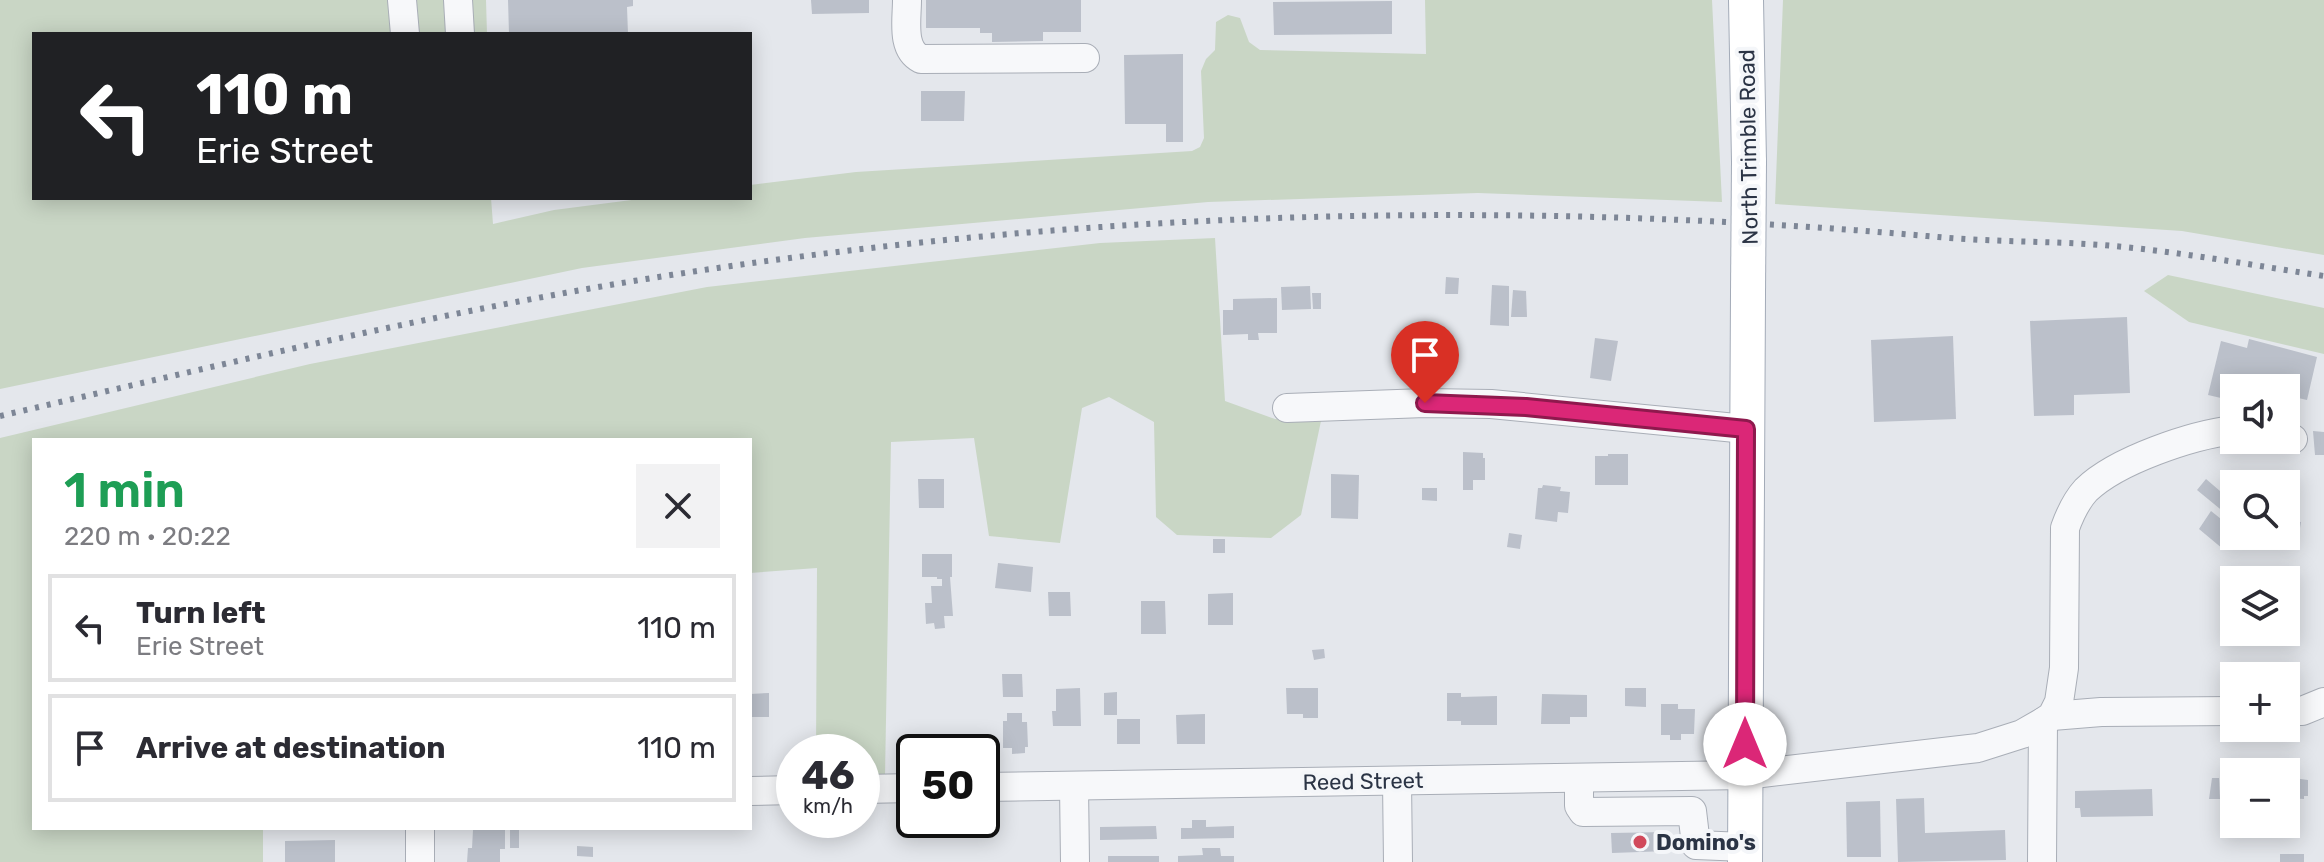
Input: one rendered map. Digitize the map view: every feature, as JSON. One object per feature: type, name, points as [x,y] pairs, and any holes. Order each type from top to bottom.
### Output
[{"type":"main road","name":"North Trimble Road","points":[[1745,854],[1749,162],[1746,0]]},
{"type":"street","points":[[402,0],[405,32]]},
{"type":"street","points":[[458,0],[460,32]]},
{"type":"street","points":[[907,0],[908,44],[913,54],[921,59],[1085,58]]},
{"type":"street","points":[[1287,408],[1491,404],[1746,429]]},
{"type":"street","points":[[2042,862],[2047,719],[2059,702],[2064,668],[2065,528],[2072,509],[2086,491],[2114,468],[2220,432]]},
{"type":"street","points":[[2300,711],[2324,702]]},
{"type":"street","points":[[2047,719],[2101,712],[2220,711]]},
{"type":"street","name":"Reed Street","points":[[1000,787],[1745,775],[1966,750],[2002,741],[2047,719]]},
{"type":"street","points":[[1579,778],[1579,806],[1583,812],[1692,811],[1696,845],[1745,854]]},
{"type":"street","points":[[1397,781],[1398,862]]},
{"type":"street","points":[[1074,786],[1075,862]]},
{"type":"street","points":[[752,791],[776,790]]},
{"type":"street","points":[[420,830],[420,862]]},
{"type":"green space","points":[[0,0],[486,0],[487,32],[32,32],[32,200],[491,200],[493,224],[554,210],[632,200],[752,200],[752,185],[856,172],[1192,151],[1200,147],[1204,138],[1201,71],[1206,59],[1215,50],[1216,22],[1228,15],[1240,18],[1249,42],[1260,50],[1426,54],[1425,0],[1712,0],[1722,202],[1478,193],[1208,202],[805,238],[582,268],[0,389]]},
{"type":"green space","points":[[1783,0],[2324,0],[2324,255],[2182,231],[1775,204]]},
{"type":"green space","points":[[1215,238],[1225,401],[1275,419],[1321,421],[1301,515],[1271,538],[1177,535],[1156,517],[1154,422],[1109,397],[1082,408],[1060,543],[989,536],[974,438],[891,442],[885,776],[880,776],[880,734],[816,734],[817,568],[752,573],[752,438],[32,438],[32,830],[263,830],[263,862],[0,862],[0,438],[310,364],[707,287],[1100,243]]},
{"type":"green space","points":[[2168,275],[2324,308],[2324,354],[2189,322],[2144,291]]},
{"type":"building","points":[[508,0],[633,0],[633,6],[627,7],[628,32],[509,32]]},
{"type":"building","points":[[811,0],[869,0],[869,13],[812,14]]},
{"type":"building","points":[[926,0],[1081,0],[1081,32],[1043,32],[1043,41],[992,42],[992,33],[980,33],[980,28],[926,28]]},
{"type":"building","points":[[1392,1],[1392,34],[1274,35],[1273,2]]},
{"type":"building","points":[[1183,54],[1183,142],[1166,142],[1166,124],[1125,124],[1124,55]]},
{"type":"building","points":[[921,91],[965,91],[964,121],[921,121]]},
{"type":"building","points":[[1446,277],[1459,278],[1458,294],[1445,294]]},
{"type":"building","points":[[1492,285],[1509,286],[1509,326],[1490,325]]},
{"type":"building","points":[[1310,286],[1311,309],[1282,310],[1281,287]]},
{"type":"building","points":[[1513,290],[1526,291],[1527,317],[1511,317]]},
{"type":"building","points":[[1312,293],[1321,293],[1321,309],[1313,309]]},
{"type":"building","points":[[1277,298],[1277,333],[1258,333],[1259,340],[1248,340],[1248,334],[1223,335],[1223,310],[1233,310],[1233,299]]},
{"type":"building","points":[[2127,317],[2130,393],[2074,395],[2074,415],[2034,416],[2030,321]]},
{"type":"building","points":[[1953,336],[1956,419],[1874,422],[1871,340]]},
{"type":"building","points":[[1595,338],[1618,341],[1611,381],[1590,378]]},
{"type":"building","points":[[2249,339],[2317,357],[2307,400],[2300,398],[2300,374],[2220,374],[2220,398],[2208,395],[2221,341],[2247,348]]},
{"type":"building","points":[[2313,431],[2324,432],[2324,455],[2315,455]]},
{"type":"building","points":[[1463,452],[1483,453],[1485,458],[1485,480],[1473,480],[1473,490],[1463,490]]},
{"type":"building","points":[[1628,454],[1628,485],[1595,485],[1595,456]]},
{"type":"building","points":[[1331,474],[1359,475],[1358,519],[1331,518]]},
{"type":"building","points":[[918,479],[944,479],[944,508],[919,508]]},
{"type":"building","points":[[2206,479],[2220,491],[2220,509],[2197,490]]},
{"type":"building","points":[[1543,485],[1561,487],[1560,491],[1570,492],[1568,513],[1558,512],[1557,522],[1535,519],[1538,488]]},
{"type":"building","points":[[1422,488],[1437,488],[1437,501],[1422,500]]},
{"type":"building","points":[[2211,511],[2220,518],[2220,546],[2199,529]]},
{"type":"building","points":[[1509,533],[1522,535],[1520,549],[1507,547]]},
{"type":"building","points":[[1213,539],[1225,539],[1225,553],[1213,553]]},
{"type":"building","points":[[922,554],[952,554],[953,616],[944,616],[945,628],[935,629],[934,623],[926,624],[925,603],[932,603],[931,586],[942,586],[942,579],[922,577]]},
{"type":"building","points":[[998,563],[1033,567],[1031,592],[995,588]]},
{"type":"building","points":[[1048,592],[1070,592],[1071,616],[1049,616]]},
{"type":"building","points":[[1233,593],[1233,625],[1208,625],[1208,594]]},
{"type":"building","points":[[1141,601],[1165,601],[1166,634],[1141,634]]},
{"type":"building","points":[[1324,649],[1325,658],[1314,660],[1312,650]]},
{"type":"building","points":[[1002,674],[1022,674],[1023,697],[1003,697]]},
{"type":"building","points":[[1080,688],[1081,726],[1053,726],[1056,689]]},
{"type":"building","points":[[1286,688],[1318,688],[1318,718],[1287,714]]},
{"type":"building","points":[[1625,688],[1646,688],[1646,707],[1625,706]]},
{"type":"building","points":[[1117,692],[1117,715],[1104,715],[1104,693]]},
{"type":"building","points":[[769,693],[769,717],[752,717],[752,694]]},
{"type":"building","points":[[1447,693],[1461,693],[1461,697],[1497,696],[1497,725],[1461,725],[1461,721],[1447,721]]},
{"type":"building","points":[[1542,694],[1587,695],[1587,717],[1570,717],[1570,724],[1541,724]]},
{"type":"building","points":[[1661,704],[1678,704],[1678,709],[1695,709],[1694,734],[1681,734],[1681,740],[1670,740],[1670,735],[1661,735]]},
{"type":"building","points":[[1007,713],[1022,713],[1022,722],[1027,722],[1028,747],[1025,747],[1025,753],[1012,754],[1012,748],[1003,748],[1003,721],[1007,721]]},
{"type":"building","points":[[1205,714],[1205,744],[1177,744],[1176,715]]},
{"type":"building","points":[[1117,719],[1140,719],[1140,744],[1117,744]]},
{"type":"building","points":[[2212,778],[2219,778],[2220,799],[2209,799]]},
{"type":"building","points":[[2300,779],[2308,780],[2308,796],[2300,799]]},
{"type":"building","points":[[2152,789],[2153,816],[2081,817],[2080,808],[2075,808],[2075,791]]},
{"type":"building","points":[[1924,798],[1925,833],[2005,830],[2006,860],[1898,862],[1896,799]]},
{"type":"building","points":[[1880,801],[1881,857],[1847,857],[1846,802]]},
{"type":"building","points":[[1192,820],[1206,820],[1206,827],[1234,826],[1234,838],[1181,839],[1181,828],[1192,828]]},
{"type":"building","points":[[1156,826],[1157,839],[1100,840],[1100,827]]},
{"type":"building","points":[[473,830],[505,830],[505,849],[500,849],[500,862],[467,862]]},
{"type":"building","points":[[510,830],[519,830],[519,848],[510,848]]},
{"type":"building","name":"Domino's","points":[[1667,832],[1668,851],[1612,853],[1611,833]]},
{"type":"building","points":[[335,840],[335,862],[285,862],[285,841]]},
{"type":"building","points":[[577,846],[593,847],[593,857],[577,856]]},
{"type":"building","points":[[1202,848],[1220,848],[1221,856],[1234,856],[1234,862],[1178,862],[1178,856],[1203,855]]},
{"type":"building","points":[[2280,854],[2304,854],[2304,862],[2280,862]]},
{"type":"building","points":[[1108,856],[1159,856],[1159,862],[1108,862]]},
{"type":"railway","points":[[0,416],[350,336],[615,284],[857,250],[1011,234],[1165,223],[1475,215],[1784,225],[1979,240],[2102,245],[2324,276]]},
{"type":"place","name":"Domino's","points":[[1640,842]]},
{"type":"route","points":[[1425,403],[1491,404],[1746,429],[1745,744]]}]
